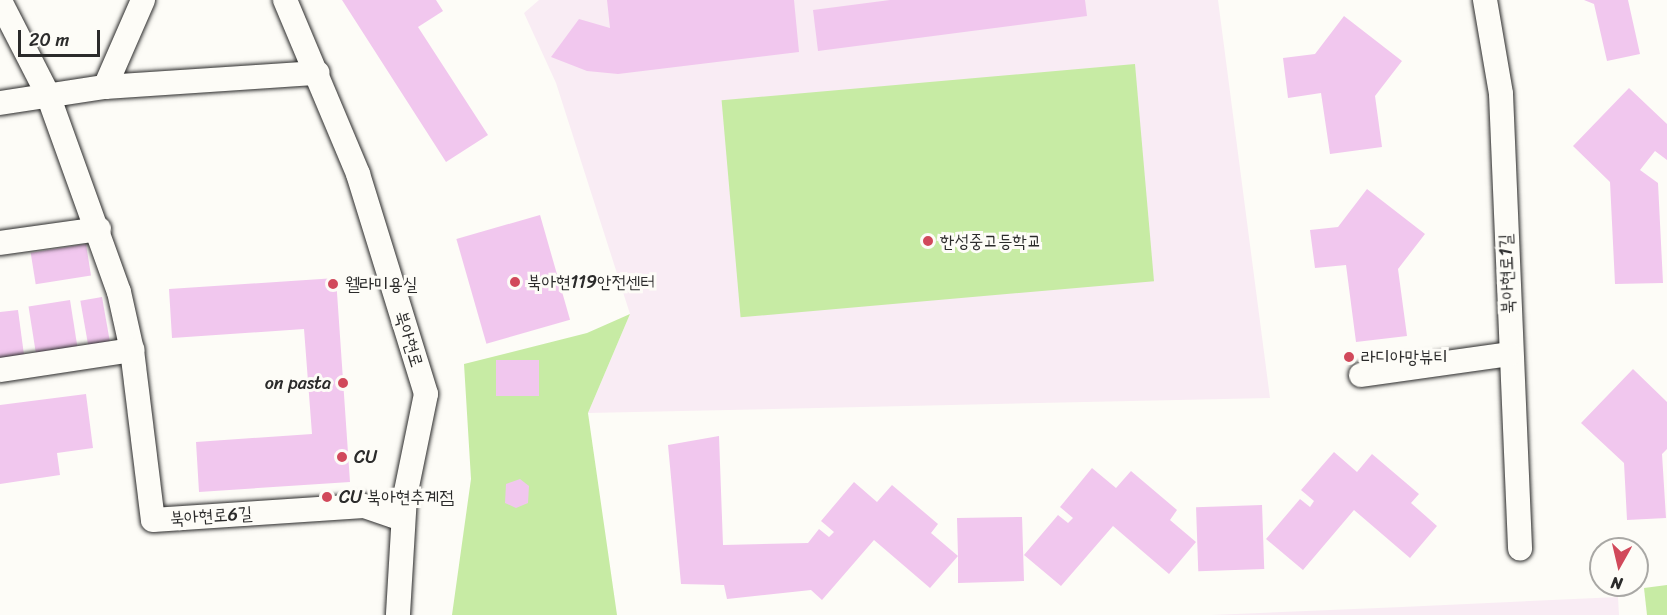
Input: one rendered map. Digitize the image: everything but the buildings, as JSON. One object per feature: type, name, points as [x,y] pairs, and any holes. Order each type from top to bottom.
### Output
[{"type":"street","points":[[105,87],[143,0]]},
{"type":"street","name":"북아현로","points":[[285,0],[318,73],[358,174],[426,394],[402,519],[398,615]]},
{"type":"street","name":"북아현로1길","points":[[1485,0],[1501,94],[1510,354],[1520,549]]},
{"type":"street","name":"북아현로6길","points":[[0,1],[48,95],[99,229],[132,350],[153,520],[364,506],[402,519]]},
{"type":"street","points":[[0,103],[105,87],[318,73]]},
{"type":"street","points":[[0,243],[99,229]]},
{"type":"street","points":[[0,370],[132,350]]},
{"type":"street","points":[[1361,375],[1510,354]]},
{"type":"shaded area","name":"한성중고등학교","points":[[539,0],[1218,0],[1270,398],[588,413],[630,314],[556,83],[524,13]]},
{"type":"shaded area","points":[[1618,597],[1619,615],[1211,615]]},
{"type":"green space","points":[[1135,64],[1154,281],[741,317],[722,100]]},
{"type":"green space","points":[[630,314],[588,413],[617,615],[452,615],[471,479],[464,364],[587,333]]},
{"type":"green space","points":[[1667,585],[1667,615],[1647,615],[1645,597],[1649,597],[1649,587]]},
{"type":"place","name":"한성중고등학교","points":[[928,241]]},
{"type":"place","name":"북아현119안전센터","points":[[515,282]]},
{"type":"place","name":"웰라미용실","points":[[333,284]]},
{"type":"place","name":"라디아망뷰티","points":[[1349,357]]},
{"type":"place","name":"on pasta","points":[[343,383]]},
{"type":"place","name":"CU","points":[[342,457]]},
{"type":"place","name":"CU 북아현추계점","points":[[327,497]]}]
